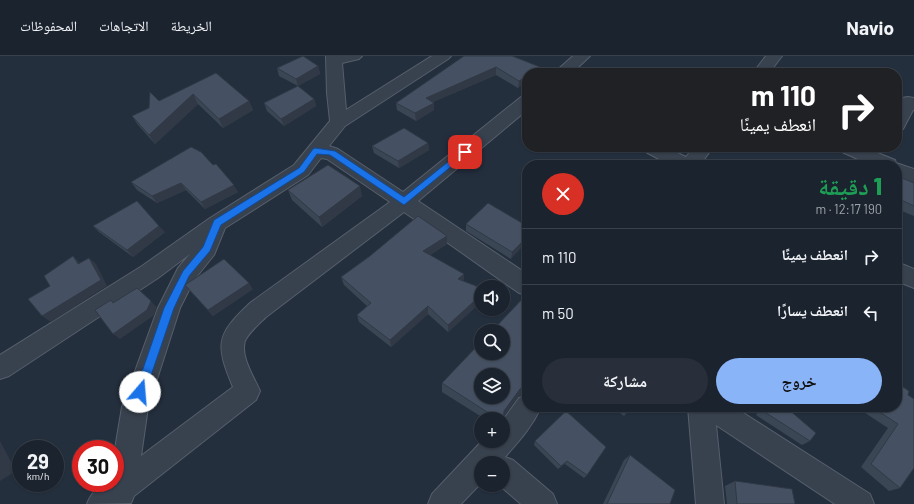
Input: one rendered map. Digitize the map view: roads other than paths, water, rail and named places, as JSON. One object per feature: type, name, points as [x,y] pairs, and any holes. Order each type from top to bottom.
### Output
[{"type":"street","points":[[339,122],[335,93],[334,58],[354,56]]},
{"type":"street","points":[[0,368],[150,272],[217,223],[301,170],[339,122],[443,56]]},
{"type":"street","points":[[568,68],[582,56]]},
{"type":"street","points":[[765,68],[774,56]]},
{"type":"street","points":[[902,115],[908,102],[914,105]]},
{"type":"street","points":[[101,504],[120,496],[247,391],[232,356],[232,342],[242,324],[258,310],[404,202],[522,105]]},
{"type":"street","points":[[315,151],[332,153],[522,283]]},
{"type":"street","points":[[660,152],[676,160]]},
{"type":"street","points":[[694,160],[700,152]]},
{"type":"street","points":[[864,152],[885,158]]},
{"type":"street","points":[[902,171],[914,176]]},
{"type":"street","points":[[120,496],[135,407],[159,334],[169,308],[186,274],[207,249],[217,223]]},
{"type":"street","points":[[902,273],[914,279]]},
{"type":"street","points":[[442,504],[498,454],[509,434],[524,412]]},
{"type":"street","points":[[701,412],[710,504]]},
{"type":"street","points":[[719,412],[860,504]]},
{"type":"street","points":[[498,454],[543,504]]}]
